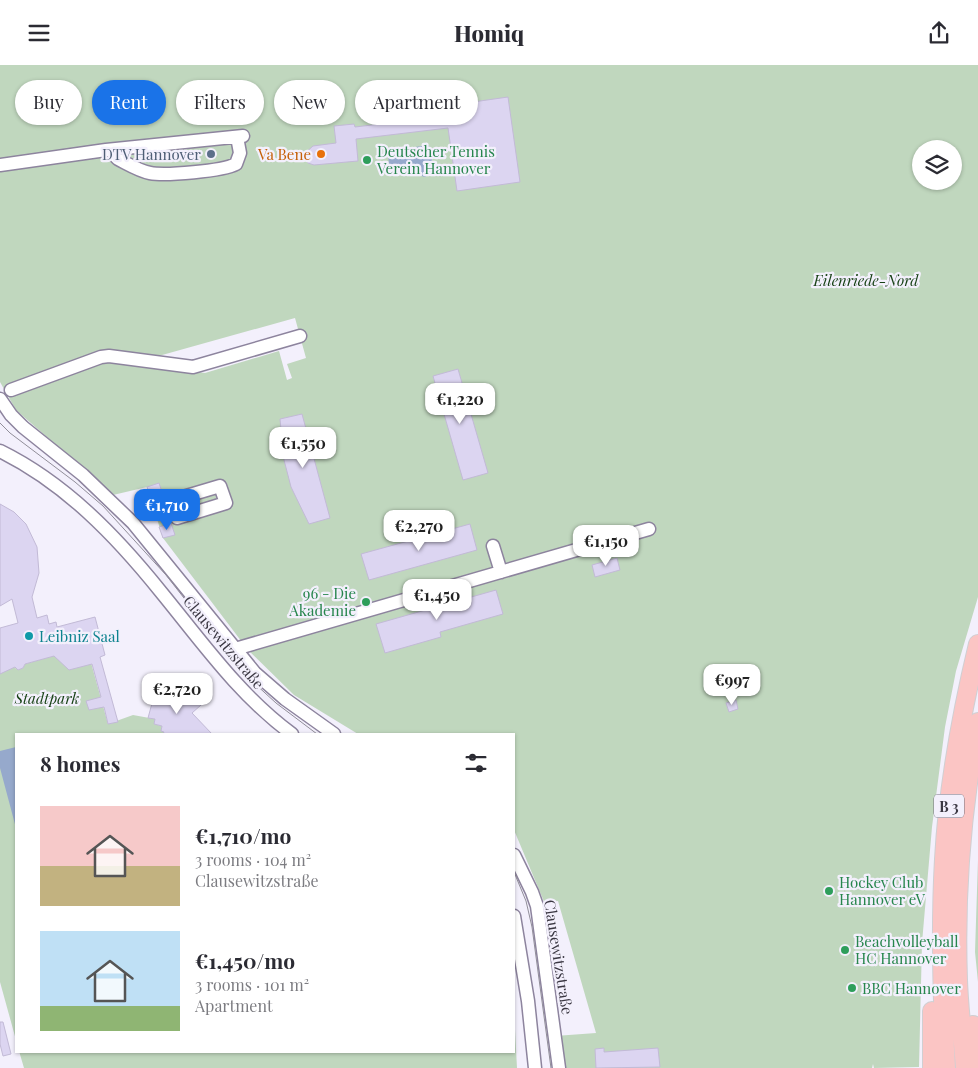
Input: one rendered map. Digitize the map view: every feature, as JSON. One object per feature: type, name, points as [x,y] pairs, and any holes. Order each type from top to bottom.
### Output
[{"type":"highway","name":"B 3","points":[[946,1068],[941,969],[944,857],[950,791],[959,729],[978,645]]},
{"type":"highway","name":"B 3","points":[[965,1068],[958,980],[960,857],[966,793],[978,721]]},
{"type":"highway","points":[[959,908],[978,1064]]},
{"type":"highway","points":[[932,1068],[932,1012],[941,969]]},
{"type":"street","points":[[0,165],[112,149],[240,136],[240,153],[236,164],[214,171],[148,173],[114,157],[112,149]]},
{"type":"street","points":[[11,391],[101,357],[110,356],[193,367],[300,336]]},
{"type":"street","name":"Clausewitzstraße","points":[[0,399],[11,415],[23,427],[83,475],[134,523],[255,673],[285,699],[333,733]]},
{"type":"street","name":"Clausewitzstraße","points":[[0,451],[41,473],[81,505],[140,566],[220,665],[248,696],[291,733]]},
{"type":"street","name":"Clausewitzstraße","points":[[235,649],[650,529]]},
{"type":"street","points":[[494,545],[501,572]]},
{"type":"street","name":"Clausewitzstraße","points":[[515,857],[532,892],[536,906],[559,1068]]},
{"type":"street","points":[[515,922],[535,1068]]},
{"type":"green space","name":"Eilenriede-Nord","points":[[0,65],[978,65],[978,597],[956,671],[945,727],[932,827],[922,943],[919,1067],[874,1068],[873,1064],[872,1068],[559,1068],[555,1036],[596,1033],[558,901],[545,904],[515,832],[515,733],[356,733],[294,695],[248,650],[163,538],[147,487],[113,495],[16,410],[0,382]],"holes":[[[295,318],[306,358],[287,364],[292,378],[287,380],[279,351],[205,373],[101,361],[155,357]]]},
{"type":"green space","name":"Stadtpark","points":[[56,655],[90,659],[108,724],[133,715],[155,719],[154,724],[162,726],[161,731],[164,732],[15,733],[15,1036],[0,982],[0,673],[14,667],[18,670],[23,668],[25,664]]},
{"type":"green space","points":[[978,860],[978,982],[975,952]]},
{"type":"green space","points":[[515,1029],[517,1068],[24,1068],[20,1053],[515,1053]]},
{"type":"water","points":[[428,145],[431,150],[433,170],[425,177],[412,173],[395,175],[390,173],[388,155],[390,151]]},
{"type":"water","points":[[15,747],[15,824],[0,768],[0,751]]},
{"type":"building","points":[[508,97],[520,182],[457,191],[448,128],[356,139],[358,161],[314,165],[308,163],[305,159],[304,154],[313,146],[336,143],[334,126],[354,124],[355,127],[372,125],[478,125],[478,101]]},
{"type":"building","points":[[458,369],[488,473],[463,480],[433,376]]},
{"type":"building","points":[[302,414],[330,518],[309,524],[291,487],[284,460],[280,419]]},
{"type":"building","points":[[159,483],[163,495],[151,499],[147,487]]},
{"type":"building","points":[[0,504],[14,512],[26,524],[37,547],[39,573],[32,597],[37,618],[47,615],[49,624],[56,622],[57,627],[95,617],[105,655],[100,657],[118,722],[108,724],[104,707],[89,710],[86,701],[101,697],[92,664],[69,670],[54,656],[25,664],[23,668],[18,670],[15,667],[0,674],[0,628],[18,623],[12,599],[0,606]]},
{"type":"building","points":[[171,523],[175,535],[163,538],[159,527]]},
{"type":"building","points":[[470,524],[477,550],[369,580],[361,554]]},
{"type":"building","points":[[617,558],[620,570],[595,577],[592,565]]},
{"type":"building","name":"96 - Die Akademie","points":[[496,590],[503,614],[440,632],[441,637],[385,653],[376,624]]},
{"type":"building","points":[[186,689],[201,705],[192,713],[211,733],[164,733],[161,731],[162,726],[154,724],[155,719],[148,718],[154,696],[167,700],[172,697],[176,698]]},
{"type":"building","points":[[736,700],[738,709],[729,712],[726,703]]},
{"type":"building","points":[[0,1022],[3,1022],[11,1054],[3,1056],[0,1044]]},
{"type":"building","points":[[604,1048],[604,1052],[658,1048],[660,1067],[596,1068],[595,1049]]},
{"type":"tram line","points":[[0,423],[10,433],[75,482],[103,506],[166,575],[241,671],[276,703],[316,733]]},
{"type":"tram line","points":[[515,874],[526,901],[532,927],[551,1068]]},
{"type":"place","name":"DTV Hannover","points":[[211,154]]},
{"type":"place","name":"Va Bene","points":[[321,154]]},
{"type":"place","name":"Deutscher Tennis Verein Hannover","points":[[367,160]]},
{"type":"place","name":"96 - Die Akademie","points":[[366,602]]},
{"type":"place","name":"Leibniz Saal","points":[[29,636]]},
{"type":"place","name":"Hockey Club Hannover eV","points":[[829,891]]},
{"type":"place","name":"Beachvolleyball HC Hannover","points":[[845,950]]},
{"type":"place","name":"BBC Hannover","points":[[852,988]]}]
